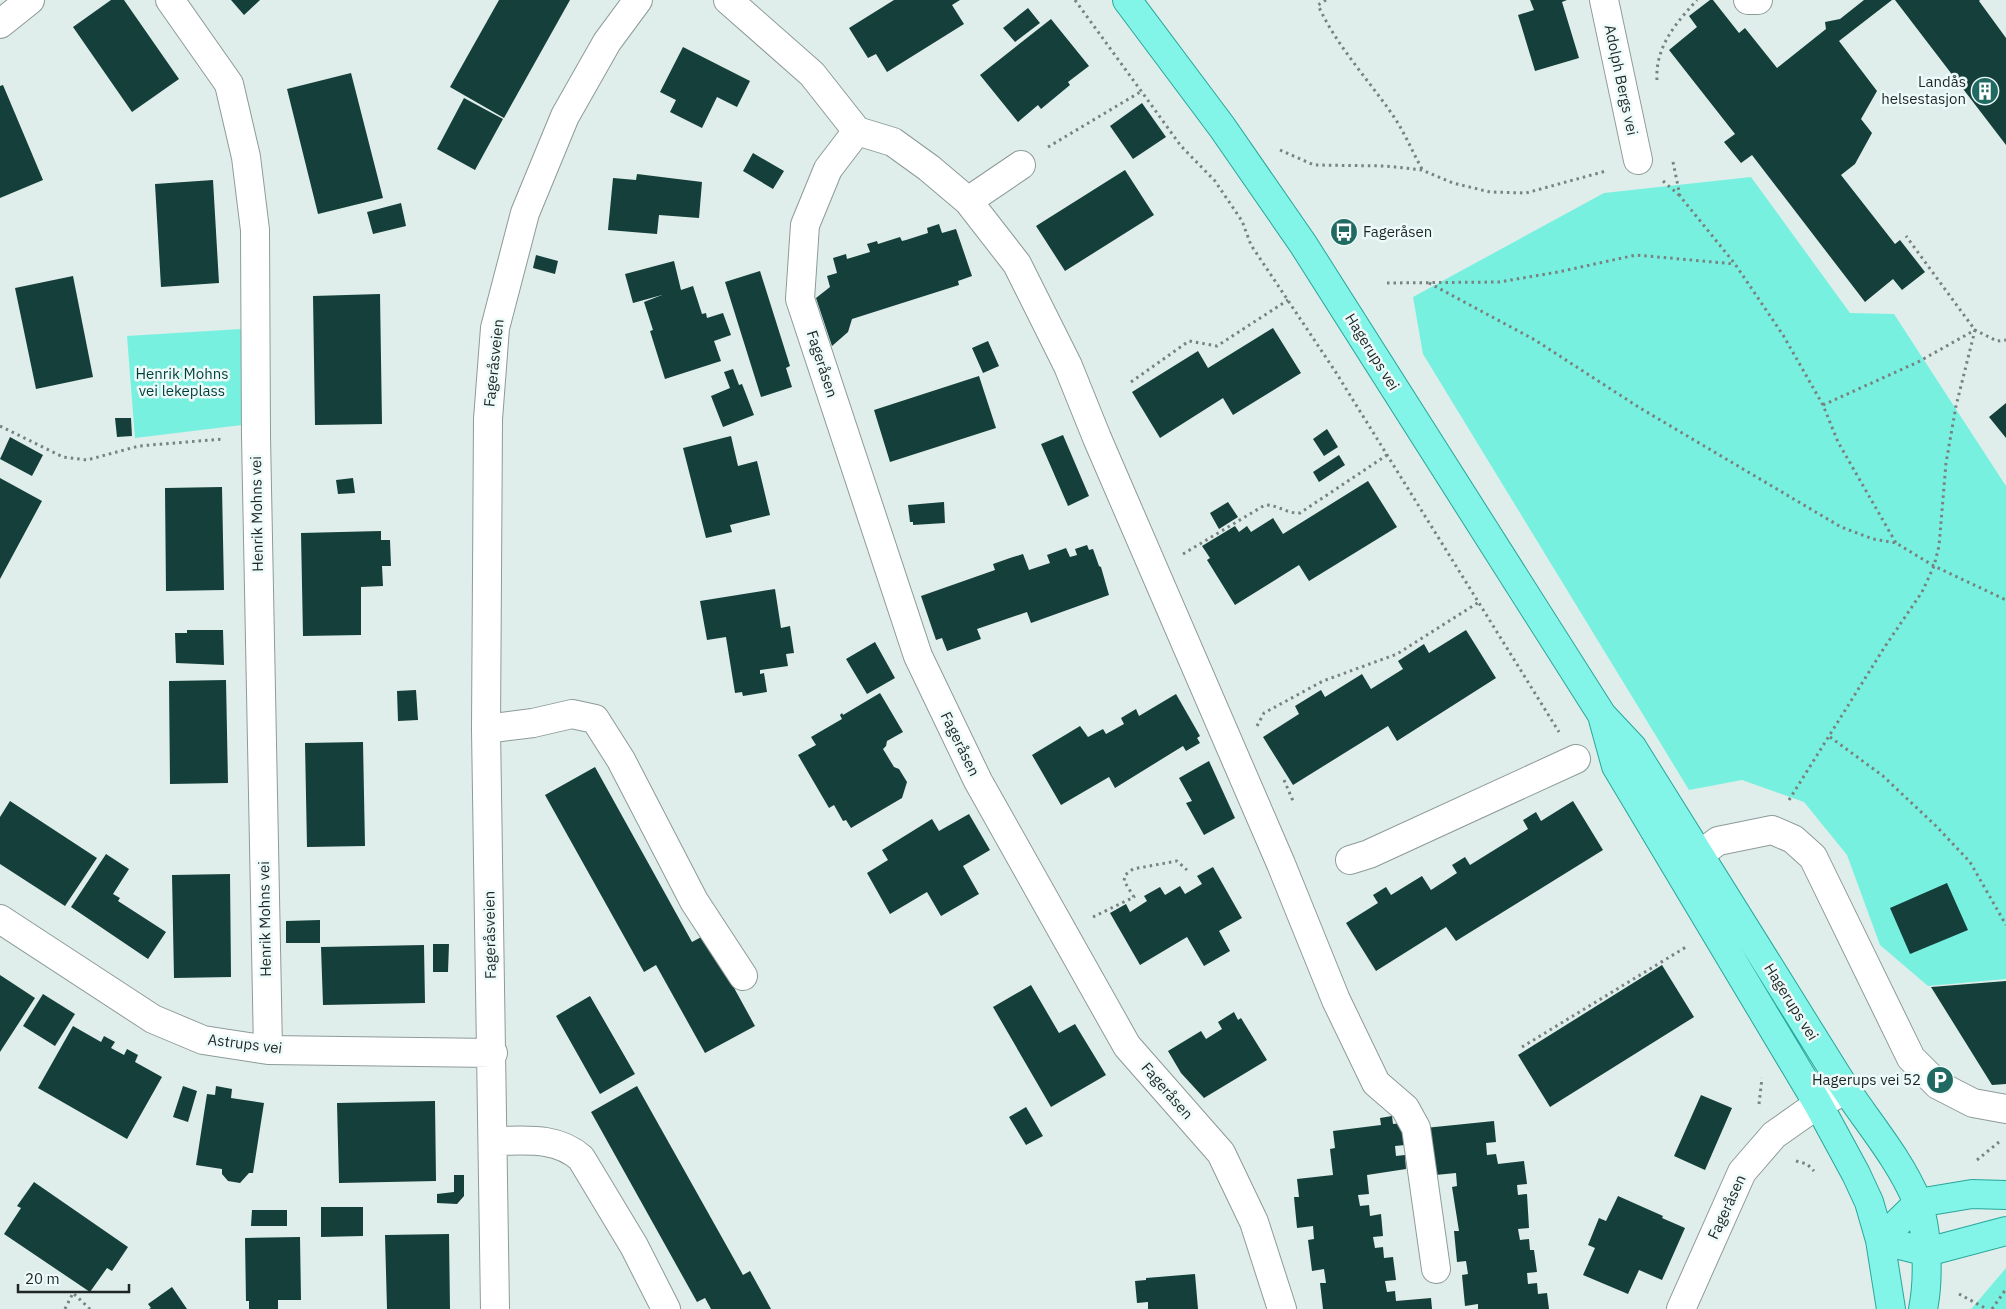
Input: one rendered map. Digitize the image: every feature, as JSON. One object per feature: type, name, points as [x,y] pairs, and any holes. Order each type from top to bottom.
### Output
[{"type":"main road","name":"Hagerups vei","points":[[1127,0],[1222,126],[1303,244],[1602,715],[1632,747],[1846,1090],[1904,1176],[1918,1203],[1927,1252],[1927,1291],[1923,1309]]},
{"type":"main road","name":"Hagerups vei","points":[[1602,715],[1616,766],[1818,1104],[1856,1174],[1869,1202],[1880,1240],[1891,1309]]},
{"type":"main road","points":[[1880,1240],[1918,1203],[1972,1194],[2006,1195]]},
{"type":"main road","points":[[1880,1240],[1927,1252],[2006,1231]]},
{"type":"street","points":[[0,24],[30,0]]},
{"type":"street","name":"Henrik Mohns vei","points":[[170,0],[229,84],[246,158],[255,230],[256,436],[268,1050]]},
{"type":"street","name":"Fageråsveien","points":[[495,1309],[493,1053],[486,729],[488,419],[495,328],[524,213],[565,116],[607,42],[638,0]]},
{"type":"street","points":[[728,0],[812,74],[857,132],[893,142],[929,168],[968,202],[1017,264],[1068,366],[1097,438],[1281,864],[1336,1000],[1376,1083],[1405,1108],[1416,1128],[1436,1269]]},
{"type":"street","name":"Adolph Bergs vei","points":[[1604,0],[1638,160]]},
{"type":"street","points":[[1748,0],[1758,0]]},
{"type":"street","name":"Fageråsen","points":[[857,132],[828,169],[804,225],[800,299],[918,656],[978,781],[1127,1046],[1220,1153],[1254,1222],[1282,1309]]},
{"type":"street","points":[[968,202],[1022,165]]},
{"type":"street","points":[[486,729],[533,723],[572,714],[595,719],[621,760],[694,901],[743,976]]},
{"type":"street","points":[[1350,860],[1369,854],[1576,759]]},
{"type":"street","points":[[1678,870],[1718,841],[1772,830],[1793,839],[1813,857],[1911,1058],[1938,1085],[1973,1103],[2006,1109]]},
{"type":"street","name":"Astrups vei","points":[[0,920],[153,1019],[203,1040],[268,1050],[493,1053]]},
{"type":"street","name":"Fageråsen","points":[[1681,1309],[1742,1172],[1774,1135],[1818,1104],[1846,1090]]},
{"type":"street","points":[[494,1140],[544,1141],[558,1144],[571,1150],[581,1158],[634,1246],[666,1309]]},
{"type":"path","points":[[1075,0],[1181,146],[1215,181],[1242,221],[1251,245],[1387,455],[1576,759]]},
{"type":"path","points":[[1326,0],[1318,5],[1323,17],[1344,50],[1394,117],[1422,170]]},
{"type":"path","points":[[1658,88],[1657,71],[1661,50],[1673,26],[1697,0]]},
{"type":"path","points":[[1022,165],[1062,136],[1142,91]]},
{"type":"path","points":[[1277,149],[1314,165],[1386,166],[1422,170],[1453,183],[1490,192],[1526,193],[1576,181],[1638,160]]},
{"type":"path","points":[[1672,160],[1680,196],[1735,264],[1783,335],[1823,406],[1838,442],[1896,543]]},
{"type":"path","points":[[1906,236],[1975,330],[1997,341],[2006,340]]},
{"type":"path","points":[[1387,283],[1499,282],[1558,272],[1636,255],[1735,264]]},
{"type":"path","points":[[1429,284],[1535,340],[1640,408],[1841,527],[1873,539],[1896,543],[1934,566],[2006,600]]},
{"type":"path","points":[[1131,382],[1189,341],[1217,346],[1288,300]]},
{"type":"path","points":[[1823,406],[1918,362],[1975,330]]},
{"type":"path","points":[[1789,800],[1884,648],[1922,592],[1934,566],[1938,546],[1946,463],[1956,406],[1975,330]]},
{"type":"path","points":[[0,426],[63,457],[87,460],[139,446],[256,436]]},
{"type":"path","points":[[1189,552],[1265,505],[1275,505],[1291,514],[1300,513],[1387,455]]},
{"type":"path","points":[[1256,730],[1264,713],[1323,681],[1397,654],[1479,602]]},
{"type":"path","points":[[1830,737],[1883,776],[1936,826],[1970,862],[2006,925]]},
{"type":"path","points":[[1282,776],[1294,806]]},
{"type":"path","points":[[1086,915],[1093,917],[1134,897],[1124,881],[1125,875],[1133,869],[1177,861],[1187,870]]},
{"type":"path","points":[[1522,1047],[1691,944]]},
{"type":"path","points":[[1758,1110],[1762,1076]]},
{"type":"path","points":[[1973,1164],[2006,1136]]},
{"type":"path","points":[[1992,1309],[2006,1289]]},
{"type":"path","points":[[65,1309],[73,1293],[90,1309]]},
{"type":"path","points":[[1956,1293],[1987,1309]]},
{"type":"green space","points":[[1751,177],[1850,313],[1894,314],[2006,486],[2006,979],[1928,986],[1880,945],[1847,855],[1804,802],[1742,780],[1689,790],[1423,354],[1413,297],[1604,193]]},
{"type":"green space","name":"Henrik Mohns vei lekeplass","points":[[241,329],[242,425],[135,438],[127,336]]},
{"type":"green space","points":[[2006,1268],[2006,1309],[1971,1309],[1972,1308]]},
{"type":"building","points":[[111,0],[124,0],[179,79],[132,112],[73,27]]},
{"type":"building","points":[[231,0],[260,0],[244,15]]},
{"type":"building","points":[[499,0],[570,0],[504,118],[450,87]]},
{"type":"building","points":[[894,0],[960,0],[952,5],[964,24],[887,72],[876,54],[868,58],[849,28]]},
{"type":"building","points":[[1530,0],[1567,0],[1562,2],[1579,58],[1535,71],[1518,15],[1534,10]]},
{"type":"building","points":[[1710,0],[1713,0],[1739,33],[1745,28],[1777,68],[1826,29],[1825,22],[1840,19],[1864,0],[1892,0],[1839,41],[1877,91],[1861,119],[1872,133],[1855,164],[1841,175],[1895,244],[1900,240],[1925,272],[1902,290],[1893,279],[1865,302],[1752,155],[1741,163],[1724,142],[1735,134],[1669,50],[1697,27],[1689,16]]},
{"type":"building","name":"Landås helsestasjon","points":[[1895,0],[1980,0],[2006,38],[2006,145]]},
{"type":"building","points":[[1028,8],[1040,23],[1015,42],[1003,28]]},
{"type":"building","points":[[1051,19],[1089,66],[1068,82],[1070,85],[1041,109],[1038,105],[1018,122],[980,75]]},
{"type":"building","points":[[683,47],[750,81],[737,107],[717,97],[702,128],[670,112],[676,100],[660,92]]},
{"type":"building","points":[[351,73],[383,198],[318,214],[287,89]]},
{"type":"building","points":[[3,85],[43,180],[0,198],[0,86]]},
{"type":"building","points":[[464,98],[503,119],[475,170],[437,149]]},
{"type":"building","points":[[1142,103],[1166,137],[1133,159],[1110,126]]},
{"type":"building","points":[[753,153],[784,171],[773,189],[743,171]]},
{"type":"building","points":[[1125,170],[1154,215],[1065,271],[1036,226]]},
{"type":"building","points":[[637,174],[702,182],[699,218],[659,215],[657,234],[608,230],[613,178],[636,180]]},
{"type":"building","points":[[213,180],[219,283],[161,287],[155,184]]},
{"type":"building","points":[[401,203],[406,226],[373,234],[367,212]]},
{"type":"building","points":[[939,224],[942,233],[956,229],[972,276],[958,281],[959,285],[852,319],[848,332],[832,346],[816,298],[830,287],[827,276],[837,273],[833,258],[846,254],[847,259],[870,252],[867,244],[877,241],[878,244],[900,237],[902,241],[906,240],[928,233],[927,228]]},
{"type":"building","points":[[536,255],[558,261],[555,274],[533,268]]},
{"type":"building","points":[[674,261],[681,290],[693,286],[702,314],[706,313],[707,318],[723,313],[731,335],[714,341],[721,361],[665,379],[650,331],[653,330],[644,302],[662,295],[633,303],[625,274]]},
{"type":"building","points":[[760,271],[790,366],[786,368],[792,387],[761,397],[725,282]]},
{"type":"building","points":[[73,276],[93,377],[36,389],[15,288]]},
{"type":"building","points":[[380,294],[382,424],[315,425],[313,296]]},
{"type":"building","points":[[1273,328],[1301,373],[1233,415],[1223,398],[1160,438],[1132,392],[1198,351],[1208,368]]},
{"type":"building","points":[[988,341],[999,366],[983,373],[972,348]]},
{"type":"building","points":[[733,369],[739,385],[742,384],[754,415],[723,427],[711,396],[730,388],[724,372]]},
{"type":"building","points":[[979,376],[996,428],[890,462],[874,410]]},
{"type":"building","points":[[2006,403],[2006,438],[1989,417]]},
{"type":"building","points":[[115,418],[131,418],[132,436],[117,437]]},
{"type":"building","points":[[1327,429],[1338,447],[1324,456],[1313,439]]},
{"type":"building","points":[[1063,435],[1089,496],[1068,506],[1041,444]]},
{"type":"building","points":[[731,436],[738,466],[757,461],[770,515],[730,525],[732,532],[706,538],[683,448]]},
{"type":"building","points":[[10,437],[43,455],[32,476],[0,459]]},
{"type":"building","points":[[1339,455],[1345,465],[1319,482],[1313,472]]},
{"type":"building","points":[[0,478],[42,501],[0,579]]},
{"type":"building","points":[[353,478],[355,493],[338,494],[336,480]]},
{"type":"building","points":[[1368,481],[1397,527],[1309,581],[1299,565],[1235,605],[1207,560],[1210,558],[1202,546],[1235,526],[1239,532],[1247,526],[1251,532],[1273,518],[1283,534]]},
{"type":"building","points":[[222,487],[224,590],[166,591],[165,488]]},
{"type":"building","points":[[944,502],[945,523],[913,525],[913,522],[910,522],[908,505]]},
{"type":"building","points":[[1228,502],[1238,517],[1219,529],[1210,513]]},
{"type":"building","points":[[381,531],[381,540],[390,540],[391,566],[382,566],[383,586],[361,587],[361,635],[303,636],[301,533]]},
{"type":"building","points":[[1087,545],[1089,550],[1093,549],[1101,567],[1109,595],[1031,623],[1027,612],[977,629],[981,639],[947,651],[942,638],[936,640],[921,596],[995,570],[993,564],[1023,554],[1029,570],[1050,563],[1047,555],[1066,548],[1070,557],[1077,555],[1075,549]]},
{"type":"building","points":[[775,589],[781,628],[790,626],[794,653],[786,654],[788,666],[760,670],[760,674],[764,673],[767,692],[743,696],[742,692],[735,693],[726,637],[707,640],[700,601]]},
{"type":"building","points":[[187,630],[223,630],[224,665],[176,663],[175,633],[187,633]]},
{"type":"building","points":[[1466,630],[1496,678],[1397,741],[1388,726],[1293,785],[1263,737],[1299,714],[1295,706],[1321,690],[1325,697],[1362,674],[1371,689],[1403,669],[1398,661],[1424,644],[1429,653]]},
{"type":"building","points":[[875,642],[895,678],[867,694],[846,659]]},
{"type":"building","points":[[226,680],[228,783],[170,784],[169,681]]},
{"type":"building","points":[[416,690],[418,720],[398,721],[397,691]]},
{"type":"building","points":[[880,693],[903,732],[887,741],[883,749],[894,767],[899,769],[907,782],[902,798],[851,828],[846,820],[843,821],[834,805],[829,808],[798,755],[816,745],[811,737],[842,719],[840,715],[842,713],[843,715]]},
{"type":"building","points":[[1176,694],[1200,736],[1197,738],[1200,743],[1186,751],[1183,746],[1115,788],[1109,777],[1061,805],[1032,755],[1080,726],[1088,737],[1103,729],[1106,734],[1124,724],[1121,718],[1136,709],[1139,716]]},
{"type":"building","points":[[363,742],[365,846],[307,847],[305,743]]},
{"type":"building","points":[[1209,761],[1235,818],[1204,835],[1186,803],[1192,801],[1179,778]]},
{"type":"building","points":[[595,767],[692,942],[705,935],[755,1026],[705,1053],[656,965],[644,972],[545,795]]},
{"type":"building","points":[[10,801],[97,858],[65,906],[0,864],[0,817]]},
{"type":"building","points":[[1573,801],[1603,850],[1456,941],[1446,927],[1376,971],[1346,923],[1378,903],[1373,895],[1386,887],[1391,895],[1422,876],[1431,890],[1457,873],[1452,865],[1465,857],[1470,865],[1528,829],[1523,820],[1536,812],[1541,821]]},
{"type":"building","points":[[969,814],[990,850],[963,866],[979,894],[941,916],[927,892],[890,914],[867,873],[888,860],[882,850],[932,819],[939,831]]},
{"type":"building","points":[[106,854],[129,869],[113,894],[120,898],[118,901],[166,932],[148,959],[71,907]]},
{"type":"building","points":[[1213,867],[1242,918],[1219,931],[1230,951],[1204,966],[1187,937],[1140,965],[1110,913],[1126,904],[1130,912],[1147,901],[1144,896],[1160,887],[1165,895],[1180,886],[1185,894],[1202,884],[1197,876]]},
{"type":"building","points":[[230,874],[231,977],[174,978],[172,875]]},
{"type":"building","points":[[1947,883],[1968,930],[1910,954],[1890,908]]},
{"type":"building","points":[[320,920],[320,943],[286,943],[286,921]]},
{"type":"building","points":[[433,944],[449,944],[448,972],[433,972]]},
{"type":"building","points":[[424,945],[425,1003],[323,1005],[321,947]]},
{"type":"building","points":[[1662,965],[1694,1017],[1550,1107],[1518,1055]]},
{"type":"building","points":[[0,975],[35,998],[0,1052]]},
{"type":"building","points":[[2006,981],[2006,1084],[1992,1085],[1931,987]]},
{"type":"building","points":[[1031,985],[1059,1033],[1075,1024],[1106,1075],[1051,1107],[993,1007]]},
{"type":"building","points":[[43,994],[75,1014],[55,1046],[23,1026]]},
{"type":"building","points":[[590,996],[635,1074],[600,1094],[556,1016]]},
{"type":"building","points":[[1234,1012],[1238,1020],[1241,1018],[1267,1060],[1204,1098],[1181,1073],[1168,1051],[1201,1031],[1206,1039],[1222,1029],[1218,1022]]},
{"type":"building","points":[[73,1026],[101,1042],[104,1036],[115,1042],[111,1048],[124,1055],[127,1049],[138,1055],[135,1062],[162,1077],[127,1139],[38,1088]]},
{"type":"building","points":[[183,1086],[197,1091],[188,1122],[173,1117]]},
{"type":"building","points":[[216,1086],[232,1089],[231,1098],[264,1103],[253,1173],[249,1173],[240,1183],[228,1181],[222,1174],[222,1169],[196,1165],[207,1094],[215,1095]]},
{"type":"building","points":[[637,1086],[743,1275],[750,1271],[771,1309],[711,1309],[705,1298],[697,1302],[591,1112]]},
{"type":"building","points":[[1701,1095],[1732,1108],[1705,1170],[1674,1156]]},
{"type":"building","points":[[435,1101],[436,1181],[339,1183],[337,1103]]},
{"type":"building","points":[[1026,1107],[1043,1136],[1026,1145],[1009,1117]]},
{"type":"building","points":[[1392,1116],[1393,1124],[1403,1123],[1405,1145],[1395,1146],[1396,1156],[1405,1155],[1406,1169],[1367,1175],[1369,1194],[1358,1195],[1360,1206],[1369,1205],[1370,1216],[1381,1214],[1383,1236],[1373,1237],[1375,1248],[1383,1247],[1384,1258],[1393,1257],[1396,1280],[1385,1281],[1387,1292],[1395,1291],[1396,1301],[1431,1298],[1432,1309],[1323,1309],[1320,1283],[1326,1283],[1324,1269],[1312,1271],[1308,1240],[1314,1239],[1313,1226],[1297,1228],[1294,1197],[1299,1197],[1297,1179],[1333,1175],[1330,1149],[1335,1148],[1333,1131],[1381,1125],[1380,1118]]},
{"type":"building","points":[[1494,1121],[1496,1142],[1486,1143],[1487,1155],[1496,1154],[1498,1164],[1524,1161],[1527,1184],[1517,1185],[1518,1195],[1527,1194],[1529,1228],[1518,1229],[1520,1240],[1529,1239],[1530,1250],[1534,1250],[1537,1272],[1527,1273],[1528,1284],[1537,1283],[1538,1294],[1547,1293],[1549,1309],[1478,1309],[1478,1304],[1465,1306],[1462,1275],[1468,1274],[1466,1261],[1457,1262],[1454,1231],[1459,1231],[1452,1187],[1457,1186],[1456,1173],[1425,1176],[1425,1128]]},
{"type":"building","points":[[454,1175],[464,1175],[464,1196],[457,1204],[437,1203],[437,1194],[454,1192]]},
{"type":"building","points":[[34,1182],[128,1247],[112,1271],[107,1268],[90,1292],[4,1234],[21,1208],[17,1206]]},
{"type":"building","points":[[1618,1196],[1685,1228],[1662,1280],[1639,1270],[1628,1294],[1583,1275],[1595,1248],[1588,1245],[1599,1218],[1606,1221]]},
{"type":"building","points":[[321,1207],[363,1207],[363,1236],[321,1237]]},
{"type":"building","points":[[252,1210],[287,1210],[287,1226],[251,1226]]},
{"type":"building","points":[[449,1234],[450,1309],[387,1309],[385,1235]]},
{"type":"building","points":[[300,1237],[301,1300],[278,1300],[278,1309],[249,1309],[249,1301],[246,1301],[245,1238]]},
{"type":"building","points":[[1195,1274],[1198,1309],[1148,1309],[1148,1302],[1137,1303],[1135,1281],[1146,1280],[1146,1278]]},
{"type":"building","points":[[172,1287],[187,1309],[149,1309],[151,1308],[148,1304]]},
{"type":"place","name":"Landås helsestasjon","points":[[1985,91]]},
{"type":"place","name":"Fageråsen","points":[[1344,232]]},
{"type":"place","name":"Hagerups vei 52","points":[[1940,1080]]}]
